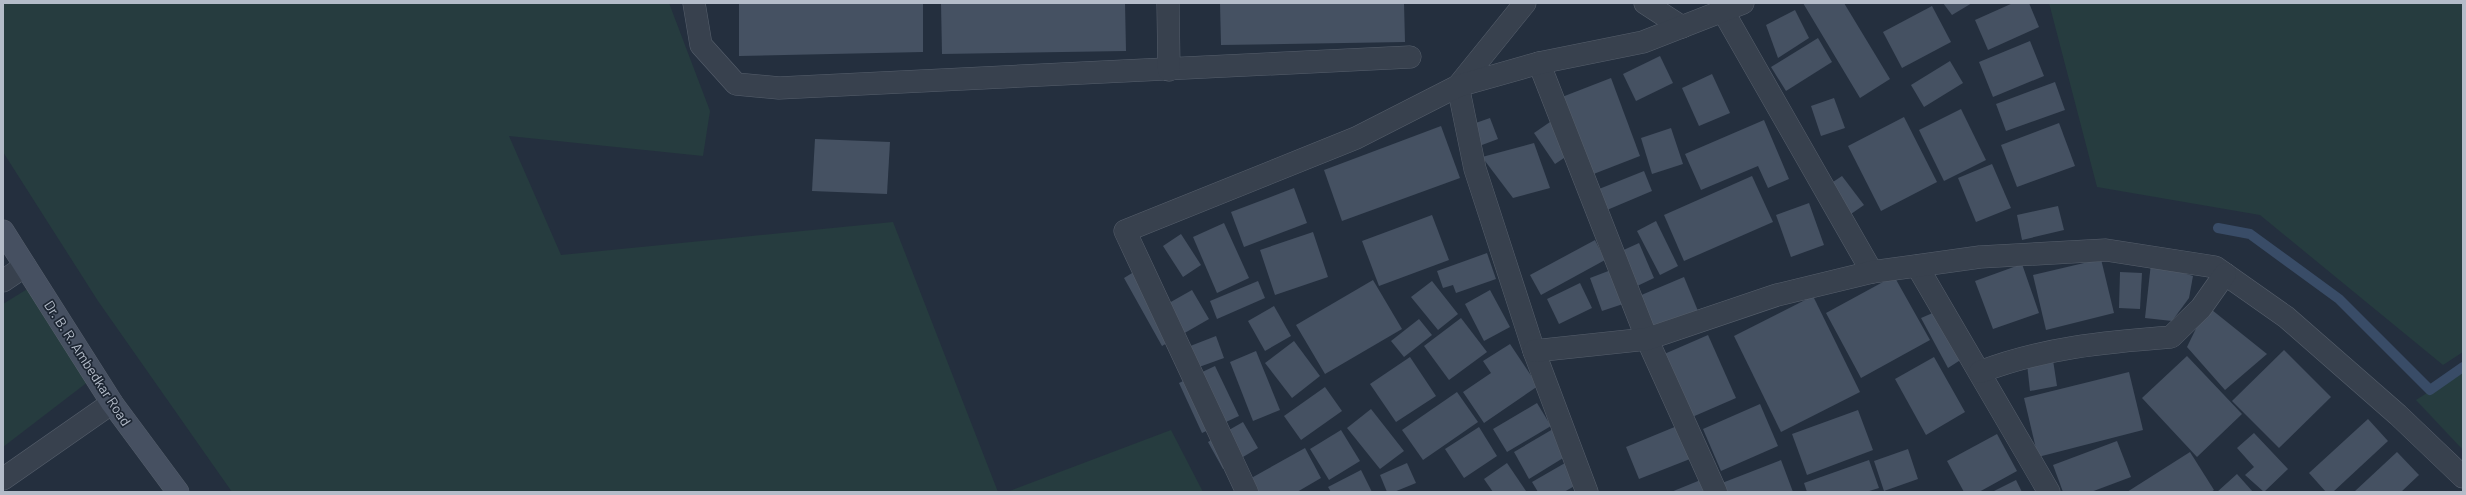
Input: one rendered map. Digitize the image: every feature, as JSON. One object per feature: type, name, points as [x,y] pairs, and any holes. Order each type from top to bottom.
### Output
[{"type":"street","points":[[694,3],[701,45],[736,84],[779,88],[1410,57]]},
{"type":"street","points":[[1168,3],[1169,70]]},
{"type":"street","points":[[1458,86],[1525,3]]},
{"type":"street","points":[[1644,3],[1682,27]]},
{"type":"street","points":[[1247,492],[1125,231],[1356,138],[1458,86],[1539,63],[1643,42],[1743,3]]},
{"type":"street","points":[[1724,11],[1872,272]]},
{"type":"street","points":[[1539,63],[1647,339],[1716,492]]},
{"type":"street","points":[[1458,86],[1475,169],[1534,351],[1587,492]]},
{"type":"street","name":"Dr. B. R. Ambedkar Road","points":[[3,231],[112,403],[178,492]]},
{"type":"street","points":[[1534,351],[1647,339],[1777,295],[1872,272],[1980,257],[2106,250],[2215,267],[2286,317],[2398,415],[2463,477]]},
{"type":"street","points":[[3,281],[25,266]]},
{"type":"street","points":[[1917,266],[2049,492]]},
{"type":"street","points":[[1980,372],[2013,359],[2048,350],[2117,341],[2171,338],[2201,308],[2225,274]]},
{"type":"street","points":[[3,479],[112,403]]},
{"type":"green space","points":[[3,3],[669,3],[710,111],[703,156],[509,136],[561,255],[893,222],[998,492],[232,492],[98,301],[3,152]]},
{"type":"green space","points":[[2049,3],[2463,3],[2463,352],[2443,365],[2260,215],[2097,187]]},
{"type":"green space","points":[[29,288],[89,381],[3,447],[3,304]]},
{"type":"green space","points":[[2463,370],[2463,450],[2416,400]]},
{"type":"green space","points":[[1171,430],[1203,492],[1007,492]]},
{"type":"building","points":[[739,3],[923,3],[923,52],[739,56]]},
{"type":"building","points":[[941,3],[1125,3],[1126,51],[942,54]]},
{"type":"building","points":[[1220,3],[1404,3],[1405,42],[1221,45]]},
{"type":"building","points":[[1803,3],[1844,3],[1890,79],[1860,98]]},
{"type":"building","points":[[1943,3],[1972,3],[1952,15]]},
{"type":"building","points":[[2013,3],[2029,3],[2039,27],[1988,50],[1975,20]]},
{"type":"building","points":[[1932,6],[1951,42],[1902,68],[1883,32]]},
{"type":"building","points":[[1795,10],[1809,38],[1778,58],[1766,25]]},
{"type":"building","points":[[1818,38],[1832,62],[1786,91],[1771,67]]},
{"type":"building","points":[[2030,41],[2044,76],[1993,97],[1979,62]]},
{"type":"building","points":[[1660,56],[1673,83],[1636,101],[1623,74]]},
{"type":"building","points":[[1950,61],[1963,83],[1924,107],[1911,85]]},
{"type":"building","points":[[1712,74],[1730,113],[1699,126],[1682,88]]},
{"type":"building","points":[[1611,78],[1640,156],[1591,175],[1562,97]]},
{"type":"building","points":[[2055,82],[2065,110],[2006,131],[1996,104]]},
{"type":"building","points":[[1834,98],[1845,128],[1821,136],[1811,106]]},
{"type":"building","points":[[1961,109],[1986,160],[1944,181],[1919,130]]},
{"type":"building","points":[[1904,117],[1937,182],[1881,211],[1848,146]]},
{"type":"building","points":[[1490,118],[1498,139],[1474,148],[1467,126]]},
{"type":"building","points":[[1764,120],[1789,179],[1768,188],[1758,166],[1701,190],[1685,154]]},
{"type":"building","points":[[1550,122],[1570,154],[1555,164],[1534,133]]},
{"type":"building","points":[[2059,123],[2075,166],[2017,187],[2001,145]]},
{"type":"building","points":[[1441,126],[1460,178],[1342,221],[1324,170]]},
{"type":"building","points":[[1671,128],[1683,164],[1652,174],[1641,138]]},
{"type":"building","points":[[815,139],[890,142],[887,194],[812,191]]},
{"type":"building","points":[[1534,143],[1550,188],[1513,198],[1482,157]]},
{"type":"building","points":[[1992,164],[2011,208],[1976,222],[1958,178]]},
{"type":"building","points":[[1644,171],[1652,191],[1607,210],[1599,189]]},
{"type":"building","points":[[1752,176],[1773,222],[1684,261],[1664,215]]},
{"type":"building","points":[[1842,176],[1864,205],[1851,214],[1830,184]]},
{"type":"building","points":[[1294,188],[1307,223],[1244,247],[1231,212]]},
{"type":"building","points":[[1809,203],[1824,245],[1791,257],[1776,215]]},
{"type":"building","points":[[2058,206],[2064,230],[2022,240],[2017,215]]},
{"type":"building","points":[[1432,215],[1449,260],[1379,286],[1362,241]]},
{"type":"building","points":[[1656,221],[1678,266],[1660,275],[1637,231]]},
{"type":"building","points":[[1224,223],[1249,278],[1217,293],[1193,237]]},
{"type":"building","points":[[1313,232],[1328,277],[1275,295],[1260,250]]},
{"type":"building","points":[[1181,234],[1201,265],[1183,277],[1163,246]]},
{"type":"building","points":[[1595,240],[1605,260],[1541,295],[1530,275]]},
{"type":"building","points":[[1639,243],[1654,278],[1633,288],[1617,253]]},
{"type":"building","points":[[1487,253],[1496,279],[1456,293],[1453,285],[1443,288],[1437,271]]},
{"type":"building","points":[[2101,259],[2114,313],[2046,330],[2033,275]]},
{"type":"building","points":[[2151,263],[2193,276],[2189,298],[2172,321],[2145,318]]},
{"type":"building","points":[[2022,264],[2039,313],[1993,329],[1975,281]]},
{"type":"building","points":[[1145,265],[1169,303],[1192,290],[1209,319],[1162,346],[1124,278]]},
{"type":"building","points":[[1611,270],[1623,304],[1602,311],[1590,278]]},
{"type":"building","points":[[2120,272],[2142,273],[2140,309],[2119,308]]},
{"type":"building","points":[[1894,276],[1930,340],[1861,378],[1826,313]]},
{"type":"building","points":[[1684,277],[1698,311],[1653,330],[1639,296]]},
{"type":"building","points":[[1373,280],[1402,329],[1325,374],[1296,325]]},
{"type":"building","points":[[1258,281],[1265,298],[1217,319],[1210,301]]},
{"type":"building","points":[[1432,281],[1458,314],[1438,330],[1411,297]]},
{"type":"building","points":[[1580,283],[1592,308],[1559,324],[1547,299]]},
{"type":"building","points":[[1490,290],[1510,327],[1484,341],[1465,304]]},
{"type":"building","points":[[1813,296],[1860,392],[1781,432],[1734,336]]},
{"type":"building","points":[[1274,306],[1291,336],[1265,351],[1248,321]]},
{"type":"building","points":[[2207,306],[2267,354],[2225,390],[2187,347]]},
{"type":"building","points":[[1935,312],[1962,359],[1948,368],[1921,318]]},
{"type":"building","points":[[1461,318],[1487,352],[1449,380],[1424,346]]},
{"type":"building","points":[[1419,319],[1432,335],[1404,357],[1391,341]]},
{"type":"building","points":[[1708,335],[1736,398],[1690,418],[1662,355]]},
{"type":"building","points":[[1216,336],[1224,358],[1188,371],[1180,350]]},
{"type":"building","points":[[1294,341],[1320,376],[1292,398],[1265,363]]},
{"type":"building","points":[[1510,344],[1538,386],[1484,423],[1463,392],[1491,373],[1483,361]]},
{"type":"building","points":[[2284,350],[2331,397],[2279,448],[2232,401]]},
{"type":"building","points":[[1256,351],[1280,410],[1253,421],[1230,362]]},
{"type":"building","points":[[2187,356],[2242,414],[2197,457],[2142,398]]},
{"type":"building","points":[[1410,357],[1436,396],[1396,422],[1370,384]]},
{"type":"building","points":[[1934,357],[1965,412],[1926,435],[1895,379]]},
{"type":"building","points":[[2053,360],[2057,386],[2030,391],[2027,364]]},
{"type":"building","points":[[1215,366],[1239,416],[1202,433],[1179,383]]},
{"type":"building","points":[[2129,372],[2143,430],[2038,457],[2024,398]]},
{"type":"building","points":[[1325,387],[1342,411],[1301,440],[1284,416]]},
{"type":"building","points":[[1457,392],[1478,422],[1423,460],[1402,430]]},
{"type":"building","points":[[1537,403],[1551,426],[1507,452],[1493,429]]},
{"type":"building","points":[[1760,404],[1778,446],[1721,471],[1703,429]]},
{"type":"building","points":[[1371,409],[1404,451],[1380,469],[1347,428]]},
{"type":"building","points":[[1858,410],[1873,450],[1807,475],[1792,434]]},
{"type":"building","points":[[2368,419],[2388,441],[2333,492],[2326,492],[2309,473]]},
{"type":"building","points":[[1243,422],[1258,448],[1223,469],[1208,442]]},
{"type":"building","points":[[1677,426],[1690,459],[1639,479],[1626,447]]},
{"type":"building","points":[[1479,427],[1497,456],[1464,478],[1445,449]]},
{"type":"building","points":[[1553,429],[1568,455],[1529,479],[1514,452]]},
{"type":"building","points":[[1341,430],[1360,461],[1329,480],[1310,449]]},
{"type":"building","points":[[2254,433],[2288,469],[2264,492],[2245,475],[2254,467],[2237,448]]},
{"type":"building","points":[[1997,434],[2017,471],[1979,492],[1964,492],[1947,461]]},
{"type":"building","points":[[2117,441],[2131,477],[2091,492],[2063,492],[2053,465]]},
{"type":"building","points":[[1305,448],[1321,478],[1297,492],[1241,492],[1237,486]]},
{"type":"building","points":[[1908,449],[1918,479],[1884,491],[1874,461]]},
{"type":"building","points":[[2190,452],[2214,490],[2211,492],[2127,492]]},
{"type":"building","points":[[2397,452],[2419,475],[2401,492],[2354,492]]},
{"type":"building","points":[[1781,460],[1793,492],[1725,492],[1722,483]]},
{"type":"building","points":[[1869,460],[1879,488],[1866,492],[1807,492],[1804,483]]},
{"type":"building","points":[[1407,463],[1416,483],[1394,492],[1387,492],[1380,475]]},
{"type":"building","points":[[1507,463],[1526,491],[1525,492],[1493,492],[1484,479]]},
{"type":"building","points":[[1565,463],[1578,484],[1564,492],[1538,492],[1532,482]]},
{"type":"building","points":[[1361,470],[1372,492],[1331,492],[1328,487]]},
{"type":"building","points":[[2237,474],[2253,492],[2217,492]]},
{"type":"building","points":[[1703,479],[1708,492],[1671,492]]},
{"type":"building","points":[[2016,480],[2022,492],[1992,492]]},
{"type":"waterway","points":[[2218,228],[2250,234],[2339,299],[2430,390],[2463,367]]}]
